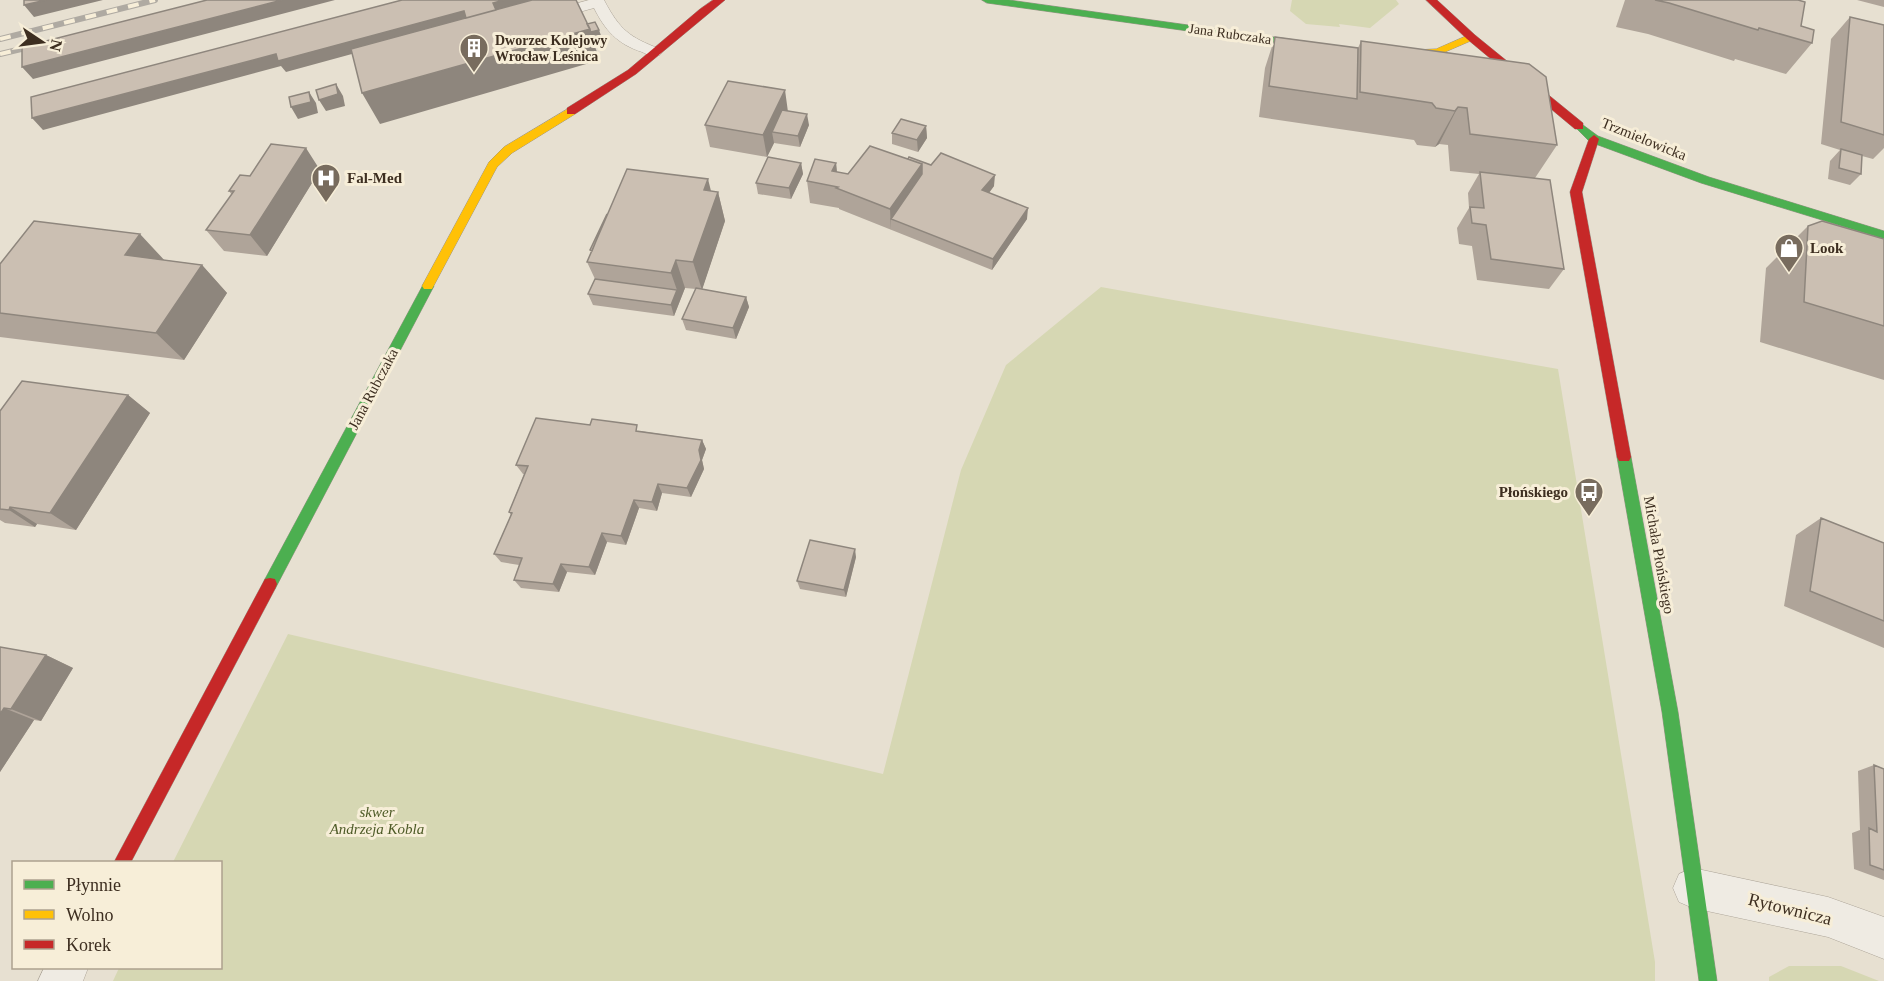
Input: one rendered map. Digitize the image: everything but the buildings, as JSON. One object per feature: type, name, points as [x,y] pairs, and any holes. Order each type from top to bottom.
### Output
[{"type":"street","name":"Jana Rubczaka","points":[[123,861],[493,165],[508,150],[632,72],[703,11],[720,0]]},
{"type":"street","name":"Jana Rubczaka","points":[[987,0],[1022,2],[1328,47]]},
{"type":"street","name":"Trzmielowicka","points":[[1431,0],[1471,37],[1594,139],[1705,180],[1884,235]]},
{"type":"street","points":[[1380,54],[1438,52],[1471,37]]},
{"type":"street","name":"Michała Płońskiego","points":[[1594,139],[1576,192],[1668,701],[1708,981]]},
{"type":"street","name":"Rytownicza","points":[[1693,888],[1828,917],[1884,938]]},
{"type":"lane","points":[[543,17],[597,1],[612,30],[627,43],[655,52]]},
{"type":"green space","points":[[1292,0],[1396,0],[1399,4],[1370,28],[1339,24],[1340,27],[1306,24],[1290,11]]},
{"type":"green space","name":"skwer Andrzeja Kobla","points":[[1101,287],[1558,369],[1655,962],[1655,981],[113,981],[119,969],[222,969],[222,861],[174,861],[288,634],[883,774],[961,470],[1006,365]]},
{"type":"green space","points":[[1789,966],[1841,966],[1879,981],[1769,981],[1769,977]]},
{"type":"railway","points":[[0,39],[155,0]]},
{"type":"railway","points":[[0,54],[38,45]]},
{"type":"traffic: fast","points":[[987,0],[1317,46]]},
{"type":"traffic: fast","points":[[1579,126],[1594,139],[1705,180],[1884,235]]},
{"type":"traffic: fast","points":[[270,584],[428,286]]},
{"type":"traffic: fast","points":[[1624,457],[1670,712],[1708,981]]},
{"type":"traffic: slow","points":[[1392,54],[1438,52],[1471,37]]},
{"type":"traffic: slow","points":[[428,286],[493,165],[508,150],[571,111]]},
{"type":"traffic: jam","points":[[571,111],[632,72],[703,11],[720,0]]},
{"type":"traffic: jam","points":[[1431,0],[1471,37],[1579,126]]},
{"type":"traffic: jam","points":[[1594,139],[1576,192],[1624,457]]},
{"type":"traffic: jam","points":[[123,861],[270,584]]},
{"type":"place","name":"Dworzec Kolejowy Wrocław Leśnica","points":[[474,74]]},
{"type":"place","name":"Fal-Med","points":[[326,204]]},
{"type":"place","name":"Look","points":[[1789,274]]},
{"type":"place","name":"Płońskiego","points":[[1589,518]]}]
